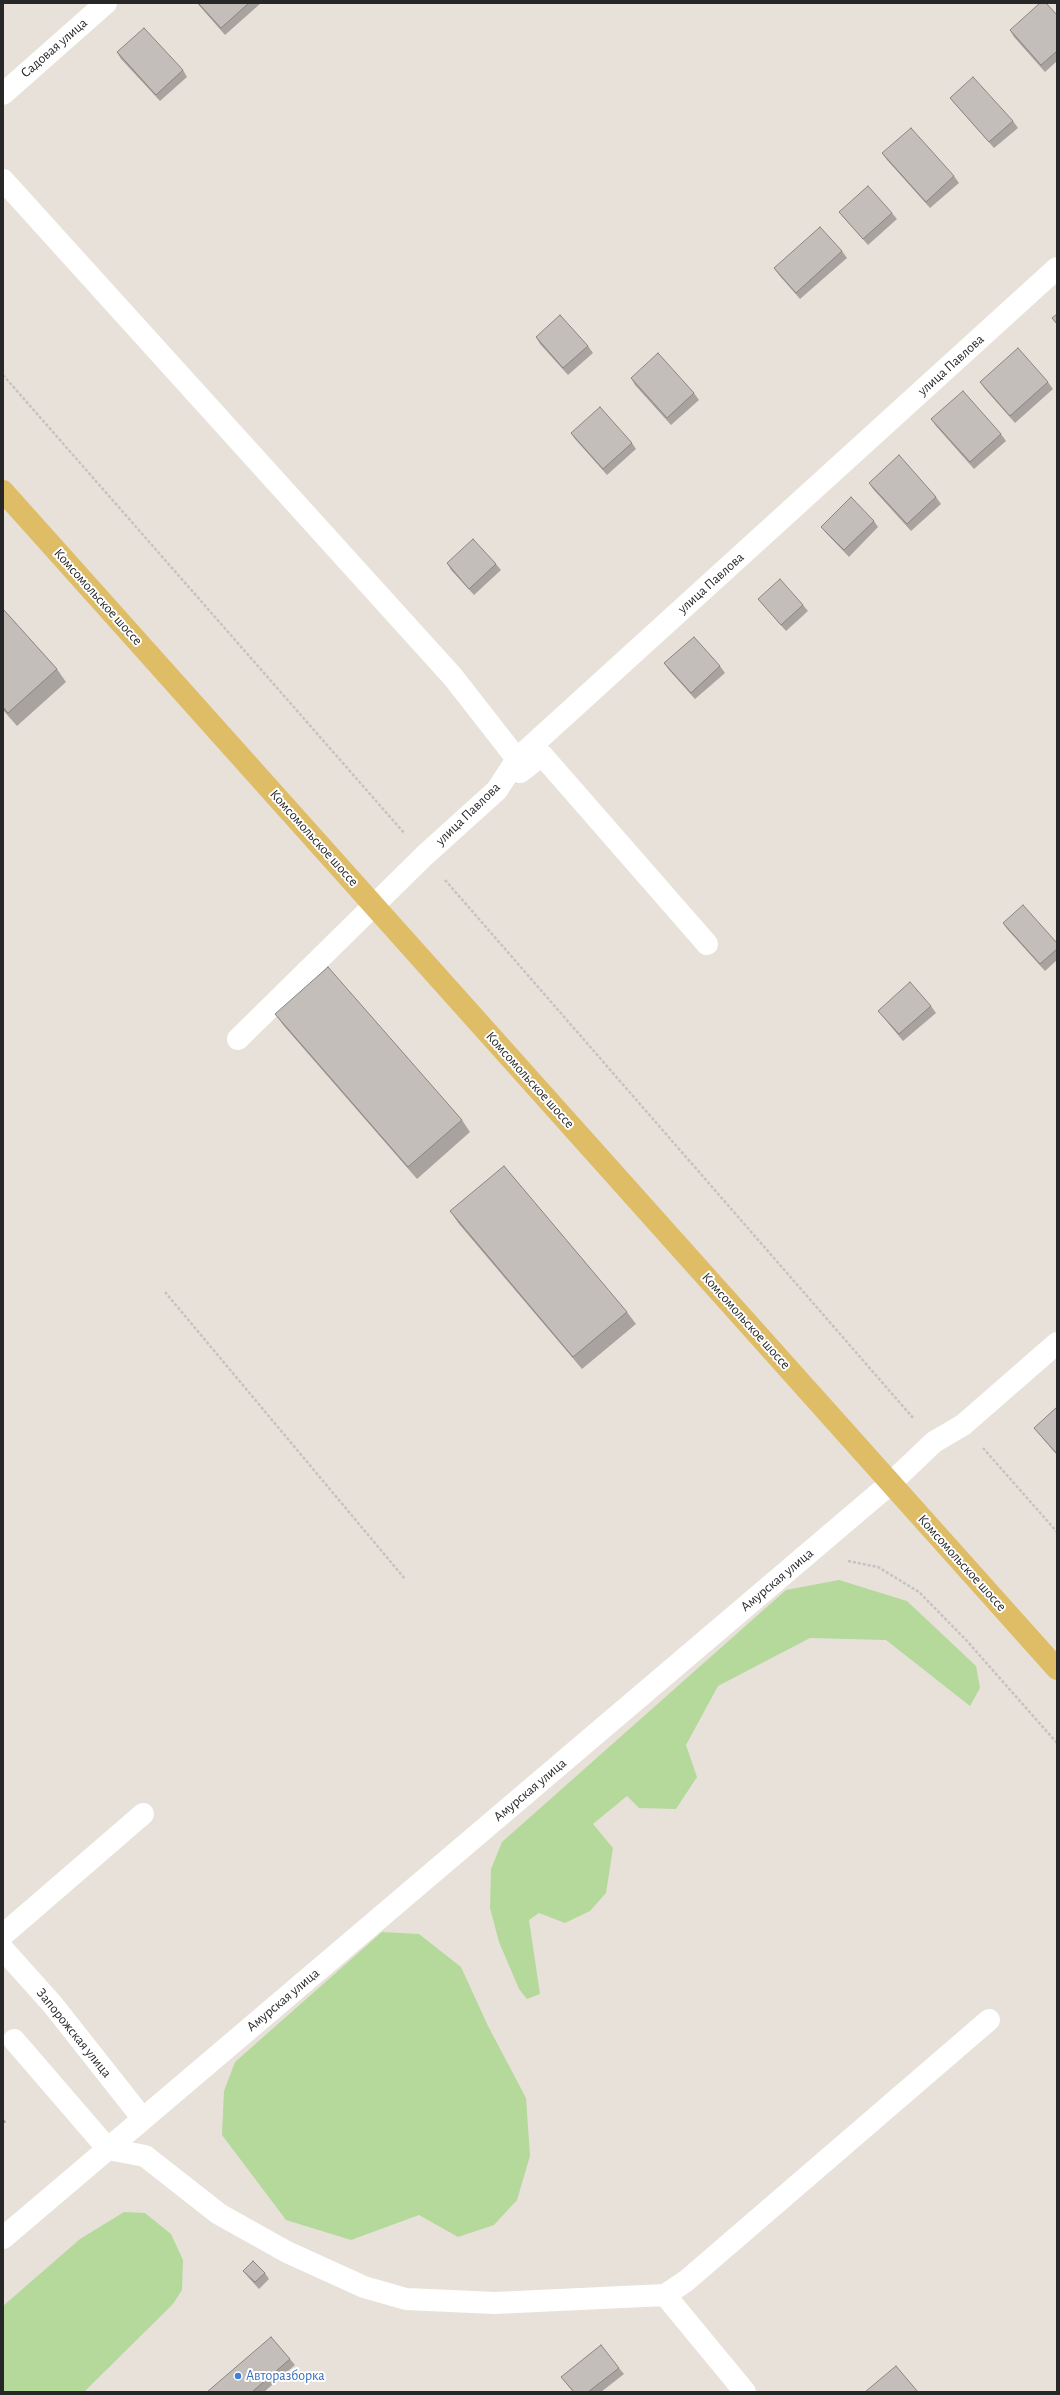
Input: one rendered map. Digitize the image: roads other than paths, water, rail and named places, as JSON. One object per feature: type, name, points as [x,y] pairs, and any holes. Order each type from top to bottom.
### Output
[{"type":"main road","name":"Комсомольское шоссе","points":[[3,491],[1057,1669]]},
{"type":"street","name":"Садовая улица","points":[[3,94],[106,3]]},
{"type":"street","points":[[3,180],[448,672],[517,759]]},
{"type":"street","name":"улица Павлова","points":[[238,1039],[424,856],[497,790],[517,759],[1057,268]]},
{"type":"street","points":[[497,790],[542,755],[707,944]]},
{"type":"street","name":"Амурская улица","points":[[3,2238],[891,1483],[934,1442],[963,1425],[1057,1343]]},
{"type":"street","points":[[3,1935],[143,1814]]},
{"type":"street","name":"Запорожская улица","points":[[3,1949],[53,2005],[143,2119]]},
{"type":"street","points":[[14,2040],[108,2149],[145,2156],[219,2214],[310,2264],[364,2287],[406,2299],[495,2304],[665,2295],[686,2281],[989,2020]]},
{"type":"street","points":[[665,2295],[745,2392]]},
{"type":"place","name":"Авторазборка","points":[[238,2376]]}]
